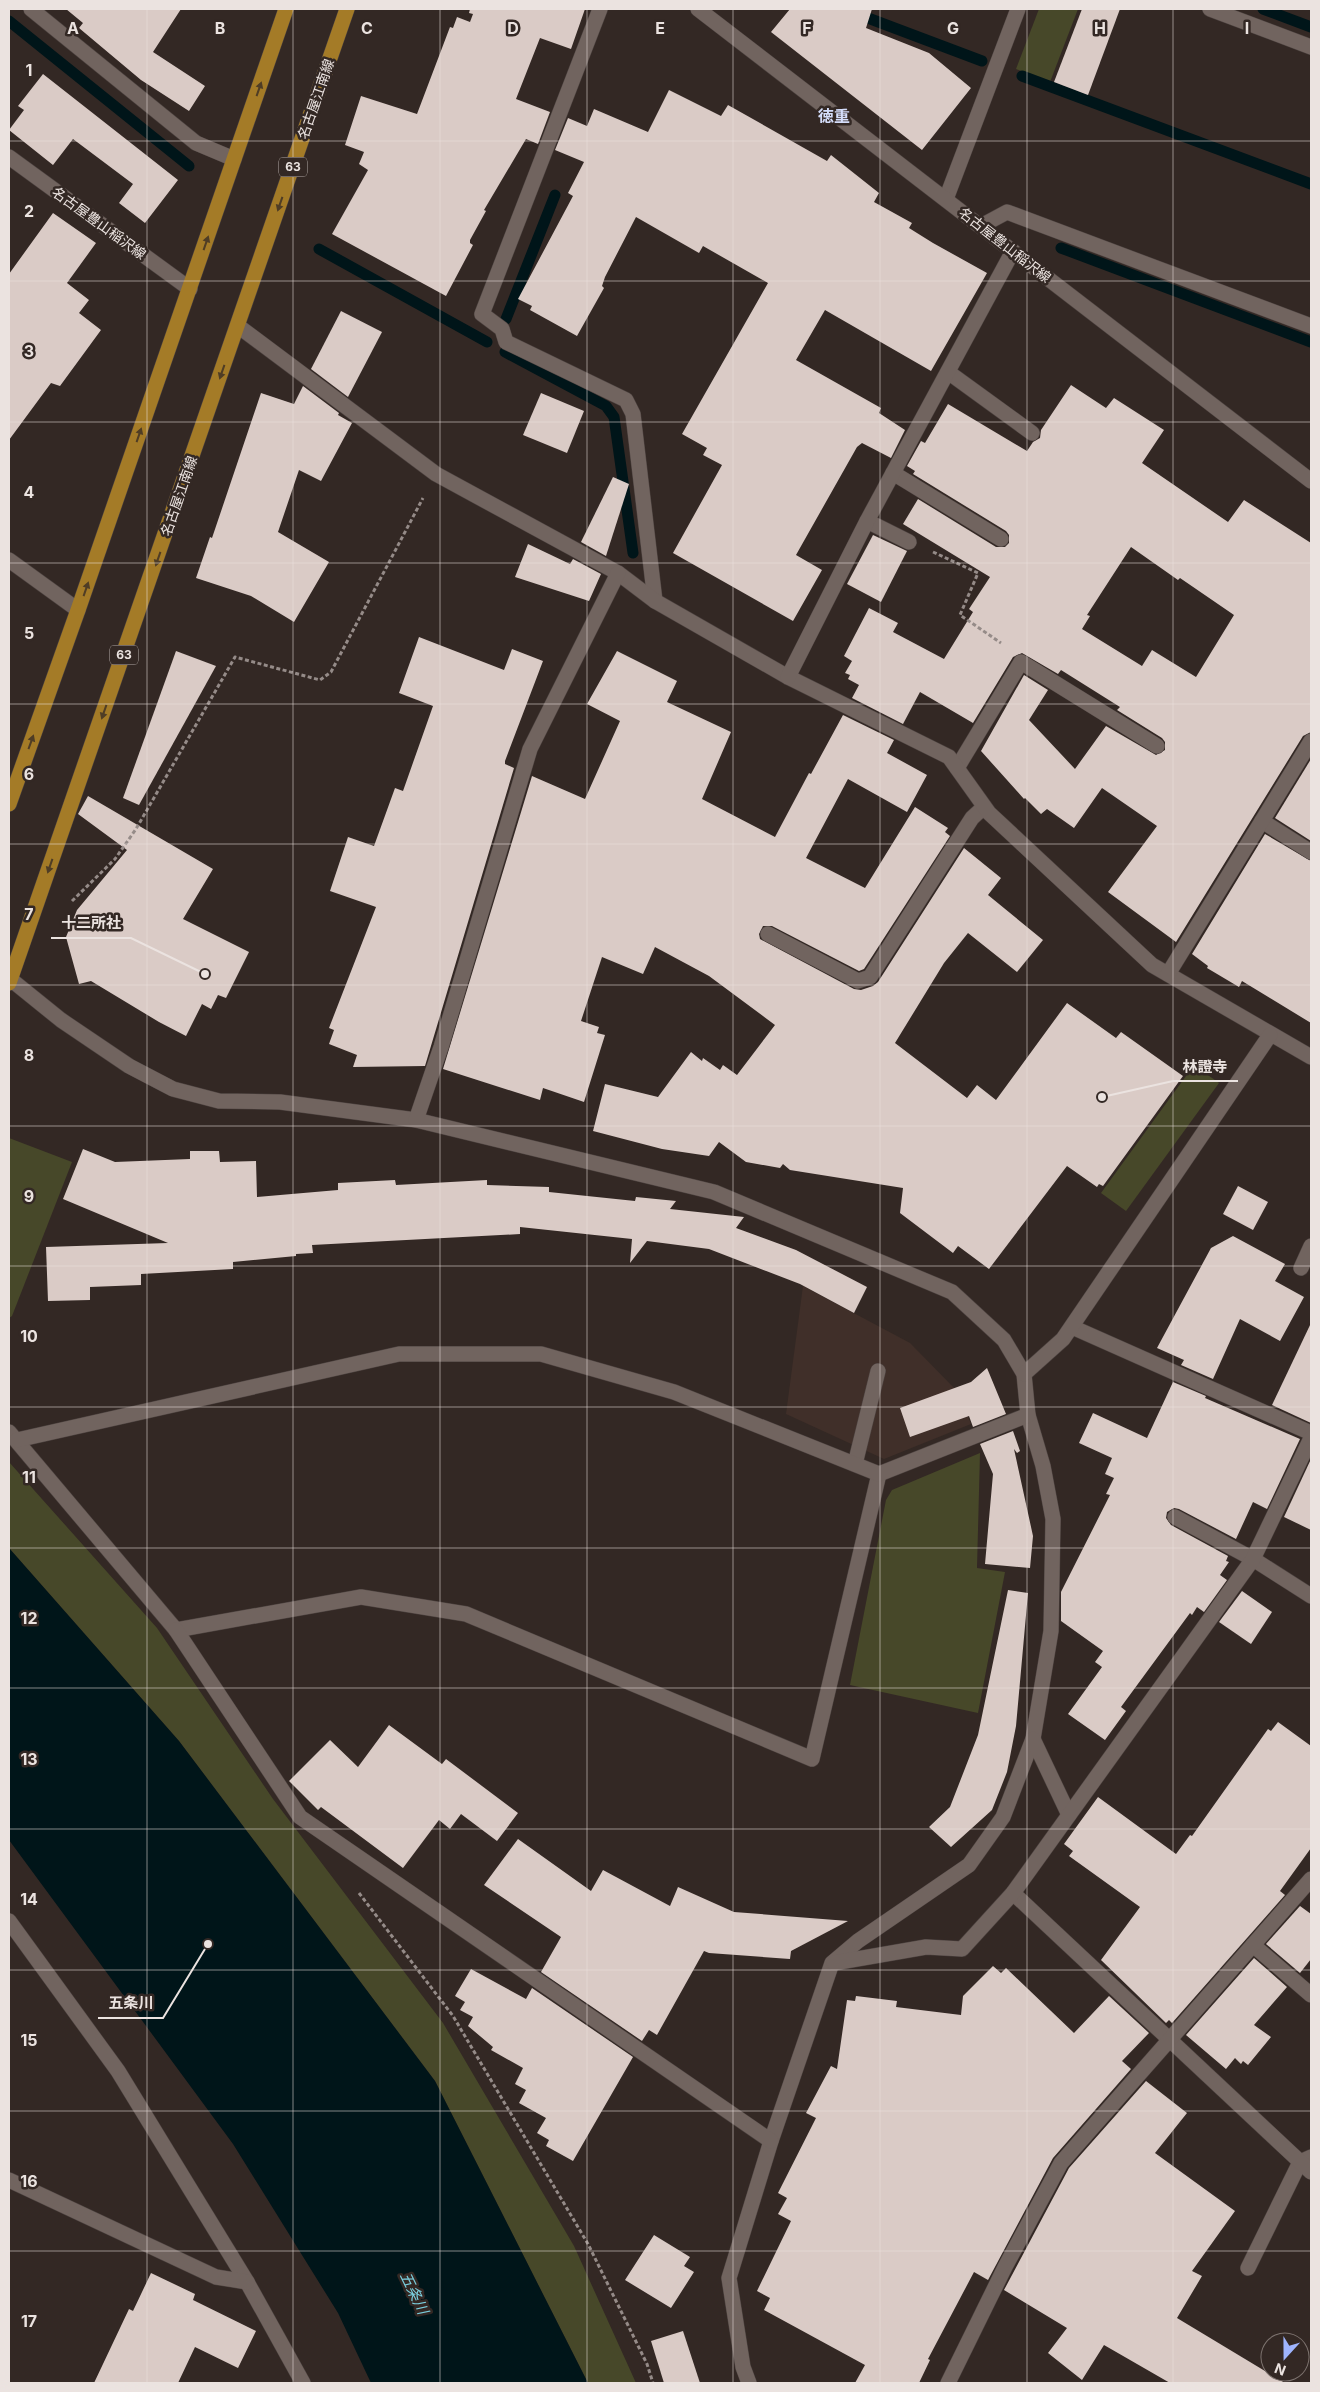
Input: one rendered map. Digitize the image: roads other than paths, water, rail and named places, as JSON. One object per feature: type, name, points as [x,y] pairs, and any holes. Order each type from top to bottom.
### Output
[{"type":"main road","points":[[9,804],[286,9]]},
{"type":"main road","name":"名古屋江南線","points":[[9,980],[348,9]]},
{"type":"street","points":[[31,9],[196,143],[234,159]]},
{"type":"street","points":[[600,9],[482,314],[502,329],[506,342],[626,400],[633,414],[655,601]]},
{"type":"street","name":"名古屋豊山稲沢線","points":[[698,9],[1311,481]]},
{"type":"street","points":[[946,199],[1018,9]]},
{"type":"street","points":[[1210,9],[1311,47]]},
{"type":"street","name":"名古屋豊山稲沢線","points":[[9,157],[190,289]]},
{"type":"street","points":[[981,226],[1007,212],[1311,326]]},
{"type":"street","points":[[788,677],[867,521],[1013,251]]},
{"type":"street","points":[[238,326],[436,474],[618,572],[655,601],[788,677],[949,757],[984,807],[1152,965],[1311,1057]]},
{"type":"street","points":[[948,372],[1032,433]]},
{"type":"street","points":[[893,473],[1001,539]]},
{"type":"street","points":[[867,521],[909,542]]},
{"type":"street","points":[[9,560],[78,610]]},
{"type":"street","points":[[416,1120],[444,1038],[530,749],[618,572]]},
{"type":"street","points":[[958,768],[1022,662],[1157,746]]},
{"type":"street","points":[[1168,974],[1311,741]]},
{"type":"street","points":[[768,934],[858,981],[870,977],[972,818],[984,807]]},
{"type":"street","points":[[1262,821],[1311,852]]},
{"type":"street","points":[[9,980],[61,1020],[129,1066],[173,1090],[219,1101],[280,1102],[416,1120],[714,1192],[952,1292],[1004,1340],[1024,1374],[1028,1415],[1043,1466],[1053,1519],[1051,1631],[1033,1739],[1003,1816],[969,1865],[858,1941],[832,1963],[771,2141],[729,2278],[743,2368],[749,2383]]},
{"type":"street","points":[[1024,1374],[1063,1339],[1072,1327],[1270,1035]]},
{"type":"street","points":[[1301,1268],[1311,1246]]},
{"type":"street","points":[[1072,1327],[1311,1433]]},
{"type":"street","points":[[771,2141],[300,1817],[176,1630],[13,1436],[399,1354],[541,1354],[674,1392],[880,1474],[1028,1415]]},
{"type":"street","points":[[855,1464],[878,1371]]},
{"type":"street","points":[[832,1963],[926,1947],[962,1949],[1013,1893],[1253,1559],[1311,1438]]},
{"type":"street","points":[[176,1630],[361,1598],[466,1614],[812,1759],[880,1474]]},
{"type":"street","points":[[1175,1517],[1253,1559],[1311,1596]]},
{"type":"street","points":[[1033,1739],[1068,1815]]},
{"type":"street","points":[[948,2383],[1006,2267],[1062,2163],[1311,1880]]},
{"type":"street","points":[[1013,1893],[1170,2040],[1308,2164],[1248,2268]]},
{"type":"street","points":[[9,1921],[118,2071],[247,2282],[303,2383]]},
{"type":"street","points":[[1253,1945],[1311,1995]]},
{"type":"street","points":[[9,2180],[216,2277],[247,2282]]},
{"type":"water","points":[[9,1548],[179,1741],[435,2081],[588,2383],[371,2383],[338,2313],[233,2144],[9,1840]]},
{"type":"waterway","points":[[844,9],[982,61]]},
{"type":"waterway","points":[[1263,9],[1311,27]]},
{"type":"waterway","points":[[9,21],[189,166]]},
{"type":"waterway","points":[[1022,76],[1311,184]]},
{"type":"waterway","points":[[506,319],[555,195]]},
{"type":"waterway","points":[[1061,248],[1311,342]]},
{"type":"waterway","points":[[319,249],[487,342]]},
{"type":"waterway","points":[[505,352],[606,406],[614,417],[633,553]]},
{"type":"place","name":"十二所社","points":[[205,974]]},
{"type":"place","name":"林證寺","points":[[1102,1097]]},
{"type":"place","name":"五条川","points":[[208,1944]]},
{"type":"district","name":"徳重","points":[[834,116]]}]
